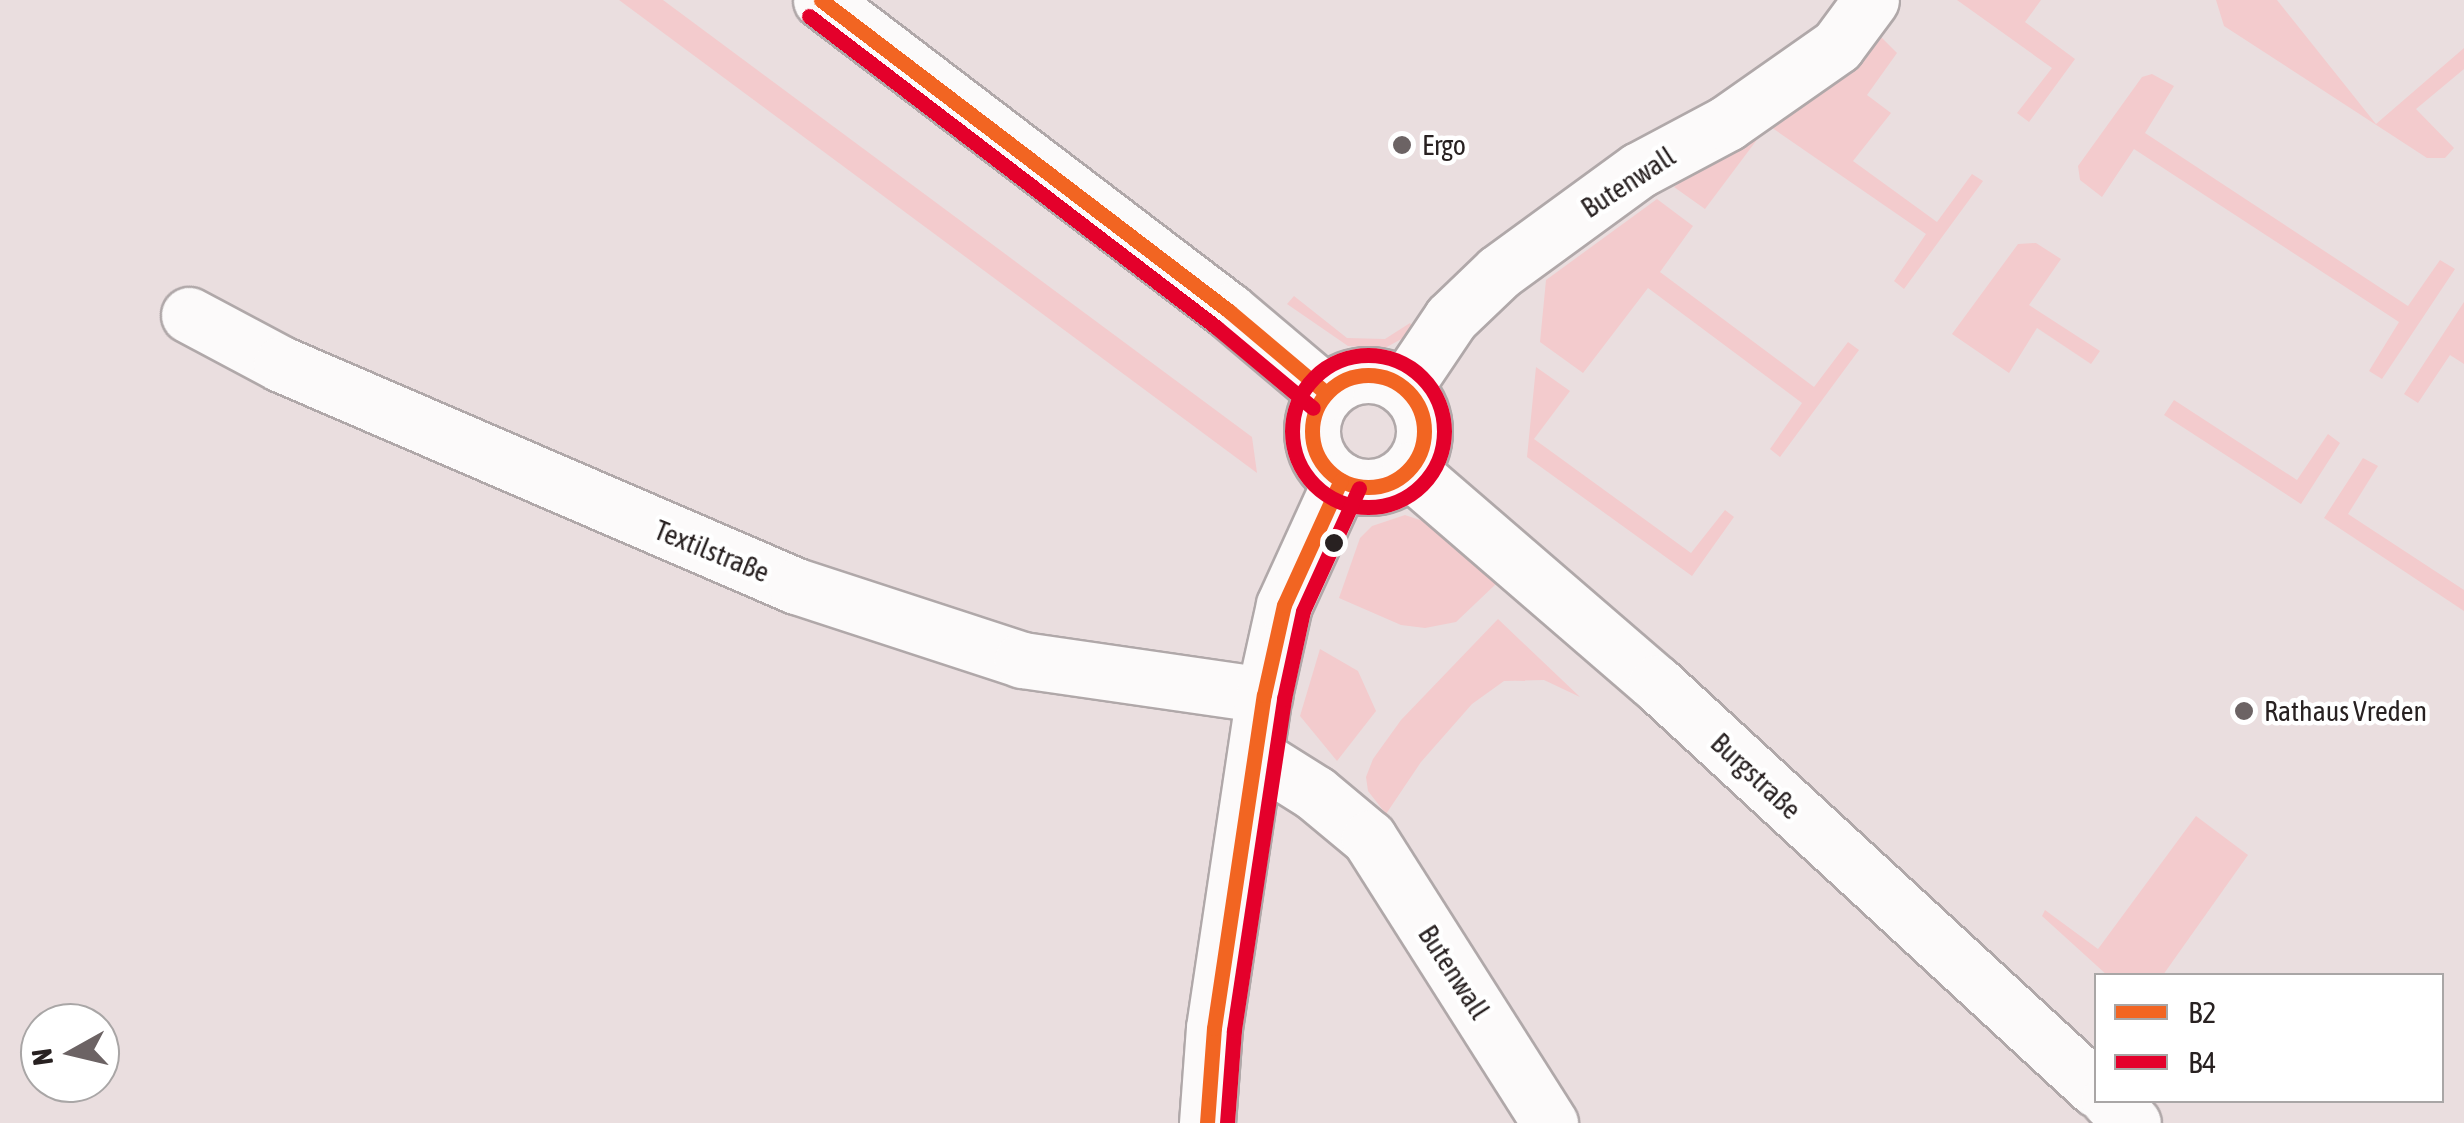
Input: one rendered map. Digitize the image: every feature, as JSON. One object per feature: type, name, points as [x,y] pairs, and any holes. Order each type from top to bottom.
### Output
[{"type":"street","points":[[821,0],[1229,311],[1326,393]]},
{"type":"street","name":"Butenwall","points":[[1404,388],[1451,318],[1499,272],[1639,170],[1727,123],[1838,46],[1871,0]]},
{"type":"street","name":"Textilstraße","points":[[189,315],[281,364],[796,586],[1022,660],[1264,695]]},
{"type":"street","points":[[1373,374],[1404,388],[1417,402],[1425,436],[1409,470],[1376,487],[1340,480],[1318,457],[1313,440],[1312,423],[1326,393],[1355,376],[1373,374]]},
{"type":"street","name":"Burgstraße","points":[[1409,470],[1656,683],[2094,1088]]},
{"type":"street","points":[[1206,1123],[1214,1028],[1264,695],[1284,605],[1340,480]]},
{"type":"street","name":"Butenwall","points":[[1256,756],[1315,794],[1369,838],[1550,1123]]},
{"type":"street","points":[[2111,1103],[2133,1123]]},
{"type":"shaded area","points":[[619,0],[663,0],[1252,437],[1257,473]]},
{"type":"shaded area","points":[[1957,0],[2041,0],[2025,22],[2075,59],[2029,122],[2017,113],[2052,68]]},
{"type":"shaded area","points":[[2216,0],[2277,0],[2376,124],[2464,48],[2464,69],[2416,109],[2454,148],[2445,158],[2427,158],[2224,26]]},
{"type":"shaded area","points":[[1879,35],[1897,53],[1867,95],[1891,113],[1853,161],[1937,222],[1972,174],[1983,181],[1904,289],[1894,281],[1926,234],[1768,125],[1705,209],[1674,187]]},
{"type":"shaded area","points":[[2152,74],[2174,86],[2145,133],[2408,306],[2440,260],[2455,269],[2382,379],[2369,371],[2399,322],[2134,149],[2102,197],[2080,180],[2078,166],[2142,77]]},
{"type":"shaded area","points":[[1657,199],[1693,226],[1660,272],[1814,387],[1848,342],[1859,350],[1780,457],[1770,449],[1802,403],[1648,288],[1583,373],[1540,342],[1546,280]]},
{"type":"shaded area","points":[[2036,243],[2061,259],[2029,305],[2100,351],[2091,364],[2037,328],[2009,373],[1952,334],[2018,244]]},
{"type":"shaded area","points":[[1294,296],[1347,338],[1385,339],[1410,323],[1416,331],[1385,348],[1348,346],[1287,304]]},
{"type":"shaded area","points":[[2464,302],[2464,364],[2450,355],[2418,403],[2404,394]]},
{"type":"shaded area","points":[[1536,367],[1570,391],[1534,439],[1691,553],[1725,510],[1734,517],[1692,576],[1527,457]]},
{"type":"shaded area","points":[[2174,400],[2297,480],[2328,434],[2340,443],[2301,504],[2164,415]]},
{"type":"shaded area","points":[[2363,458],[2378,466],[2348,514],[2464,590],[2464,611],[2324,518]]},
{"type":"shaded area","points":[[1405,515],[1423,521],[1498,582],[1456,622],[1425,628],[1401,625],[1339,598],[1360,538],[1372,526]]},
{"type":"shaded area","points":[[1498,619],[1580,697],[1544,680],[1504,681],[1472,704],[1421,762],[1386,814],[1368,791],[1366,777],[1373,759],[1401,720]]},
{"type":"shaded area","points":[[1320,649],[1358,671],[1376,711],[1337,761],[1300,716]]},
{"type":"shaded area","points":[[2196,816],[2248,855],[2164,973],[2105,973],[2042,916],[2045,910],[2098,949]]},
{"type":"transit line","name":"B2","points":[[821,0],[1229,311],[1326,393]]},
{"type":"transit line","name":"B4","points":[[809,16],[1216,327],[1313,408]]},
{"type":"transit line","name":"B4","points":[[1368,355],[1397,361],[1422,377],[1438,402],[1444,431],[1438,460],[1422,485],[1397,501],[1368,507],[1339,501],[1314,485],[1298,460],[1292,431],[1298,402],[1314,377],[1339,361],[1368,355]]},
{"type":"transit line","name":"B2","points":[[1368,375],[1389,379],[1408,391],[1420,410],[1424,431],[1420,452],[1408,471],[1389,483],[1368,487],[1347,483],[1328,471],[1316,452],[1312,431],[1316,410],[1328,391],[1347,379],[1368,375]]},
{"type":"transit line","name":"B2","points":[[1207,1123],[1214,1028],[1264,695],[1284,605],[1341,480]]},
{"type":"transit line","name":"B4","points":[[1227,1123],[1234,1030],[1284,699],[1303,611],[1359,488]]},
{"type":"place","name":"Ergo","points":[[1402,145]]},
{"type":"place","name":"Rathaus Vreden","points":[[2244,711]]}]
